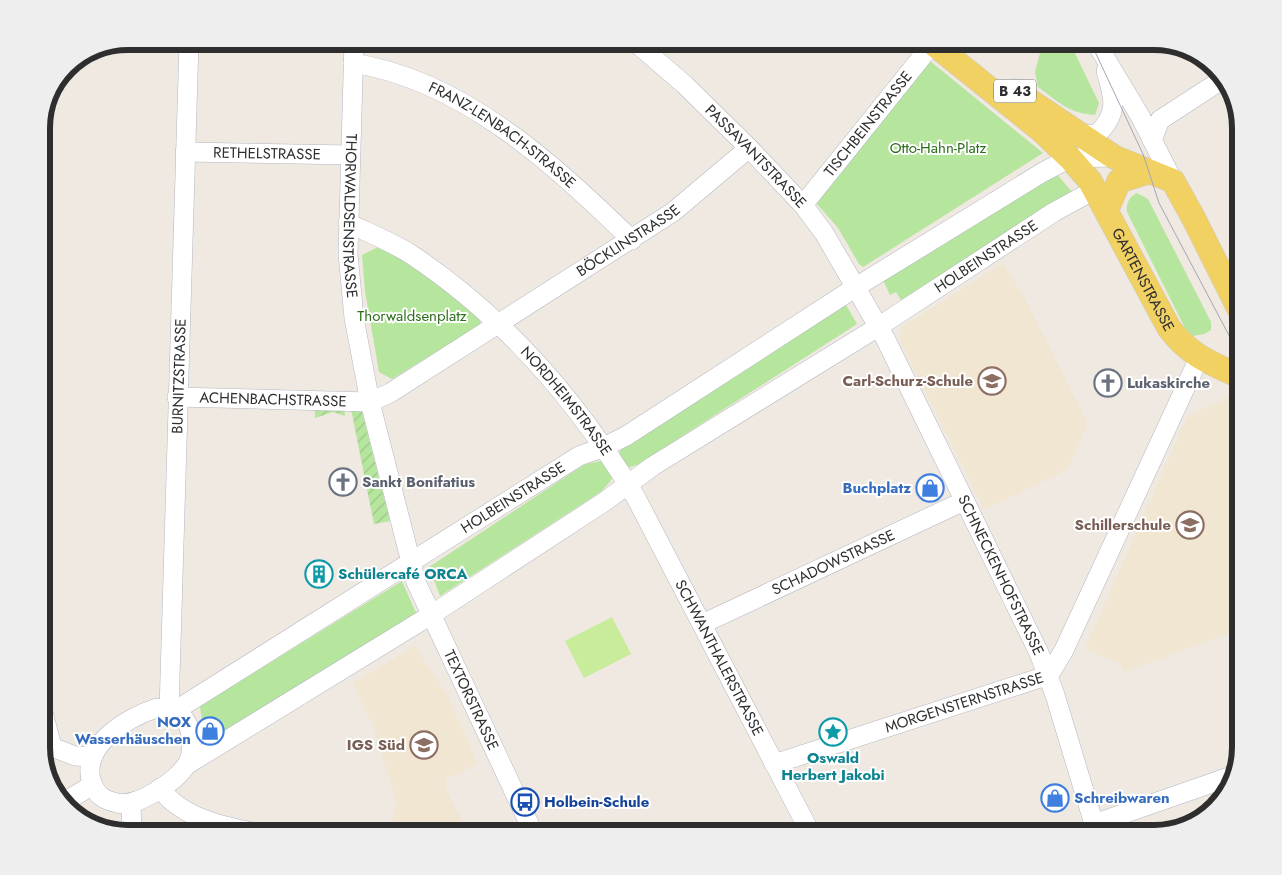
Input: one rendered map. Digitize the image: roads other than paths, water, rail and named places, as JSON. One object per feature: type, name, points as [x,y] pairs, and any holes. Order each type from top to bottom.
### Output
[{"type":"main road","name":"GARTENSTRASSE","points":[[948,50],[1042,131],[1070,158],[1096,189],[1108,209],[1169,328],[1186,349],[1199,358],[1232,373]]},
{"type":"main road","name":"B 43","points":[[952,50],[1114,157],[1159,176]]},
{"type":"main road","points":[[1108,209],[1119,181],[1159,176],[1232,298]]},
{"type":"main road","points":[[1199,358],[1232,361]]},
{"type":"street","name":"BURNITZSTRASSE","points":[[171,711],[169,675],[189,50]]},
{"type":"street","name":"THORWALDSENSTRASSE","points":[[354,50],[348,222],[352,304],[370,402],[410,565]]},
{"type":"street","name":"PASSAVANTSTRASSE","points":[[644,50],[685,85],[803,205],[824,234],[856,287]]},
{"type":"street","name":"TISCHBEINSTRASSE","points":[[803,205],[932,50]]},
{"type":"street","points":[[1082,135],[1097,134],[1107,125],[1113,108],[1111,90],[1099,50]]},
{"type":"street","points":[[1100,50],[1140,116],[1152,140],[1159,176]]},
{"type":"street","name":"FRANZ-LENBACH-STRASSE","points":[[353,63],[384,69],[434,88],[487,118],[548,163],[632,240]]},
{"type":"street","points":[[1152,140],[1160,120],[1218,82]]},
{"type":"street","name":"BÖCKLINSTRASSE","points":[[498,323],[632,240],[700,191],[749,148]]},
{"type":"street","name":"RETHELSTRASSE","points":[[185,152],[350,155]]},
{"type":"street","points":[[1070,158],[1114,157]]},
{"type":"street","name":"HOLBEINSTRASSE","points":[[171,711],[207,692],[410,565],[579,456],[604,447],[856,287],[1043,172],[1070,158]]},
{"type":"street","name":"HOLBEINSTRASSE","points":[[195,759],[431,615],[604,502],[627,483],[878,327],[1054,212],[1096,189]]},
{"type":"street","points":[[348,222],[412,255],[498,323],[390,393],[370,402]]},
{"type":"street","points":[[856,287],[878,327]]},
{"type":"street","name":"NORDHEIMSTRASSE","points":[[498,323],[558,386],[604,447],[627,483]]},
{"type":"street","name":"SCHNECKENHOFSTRASSE","points":[[878,327],[1048,675],[1094,825]]},
{"type":"street","name":"MORGENSTERNSTRASSE","points":[[774,764],[1048,675],[1064,650],[1199,358]]},
{"type":"street","name":"ACHENBACHSTRASSE","points":[[177,397],[370,402]]},
{"type":"street","name":"SCHWANTHALERSTRASSE","points":[[627,483],[806,825]]},
{"type":"street","name":"SCHADOWSTRASSE","points":[[702,624],[964,501]]},
{"type":"street","name":"TEXTORSTRASSE","points":[[410,565],[431,615],[530,825]]},
{"type":"street","points":[[169,675],[180,690],[189,694],[207,692]]},
{"type":"street","points":[[157,708],[171,711],[185,720],[190,733],[195,759],[146,798],[131,804],[106,801],[96,793],[90,777],[92,757],[99,745],[114,730],[139,714],[157,708]]},
{"type":"street","points":[[50,739],[52,747],[75,756],[92,757]]},
{"type":"street","points":[[1105,825],[1225,779]]},
{"type":"street","points":[[70,799],[93,785]]},
{"type":"street","points":[[160,788],[175,805],[218,825]]},
{"type":"street","points":[[131,804],[132,825]]},
{"type":"tram line","points":[[1094,50],[1143,154],[1159,203],[1232,341]]},
{"type":"place","name":"Carl-Schurz-Schule","points":[[992,381]]},
{"type":"place","name":"Lukaskirche","points":[[1108,383]]},
{"type":"place","name":"Sankt Bonifatius","points":[[343,482]]},
{"type":"place","name":"Buchplatz","points":[[930,488]]},
{"type":"place","name":"Schillerschule","points":[[1190,525]]},
{"type":"place","name":"Schülercafé ORCA","points":[[319,574]]},
{"type":"place","name":"NOX Wasserhäuschen","points":[[210,731]]},
{"type":"place","name":"Oswald Herbert Jakobi","points":[[833,732]]},
{"type":"place","name":"IGS Süd","points":[[424,745]]},
{"type":"place","name":"Schreibwaren","points":[[1055,798]]},
{"type":"place","name":"Holbein-Schule","points":[[525,802]]},
{"type":"park label","name":"Otto-Hahn-Platz","points":[[938,148]]},
{"type":"park label","name":"Thorwaldsenplatz","points":[[412,316]]}]
